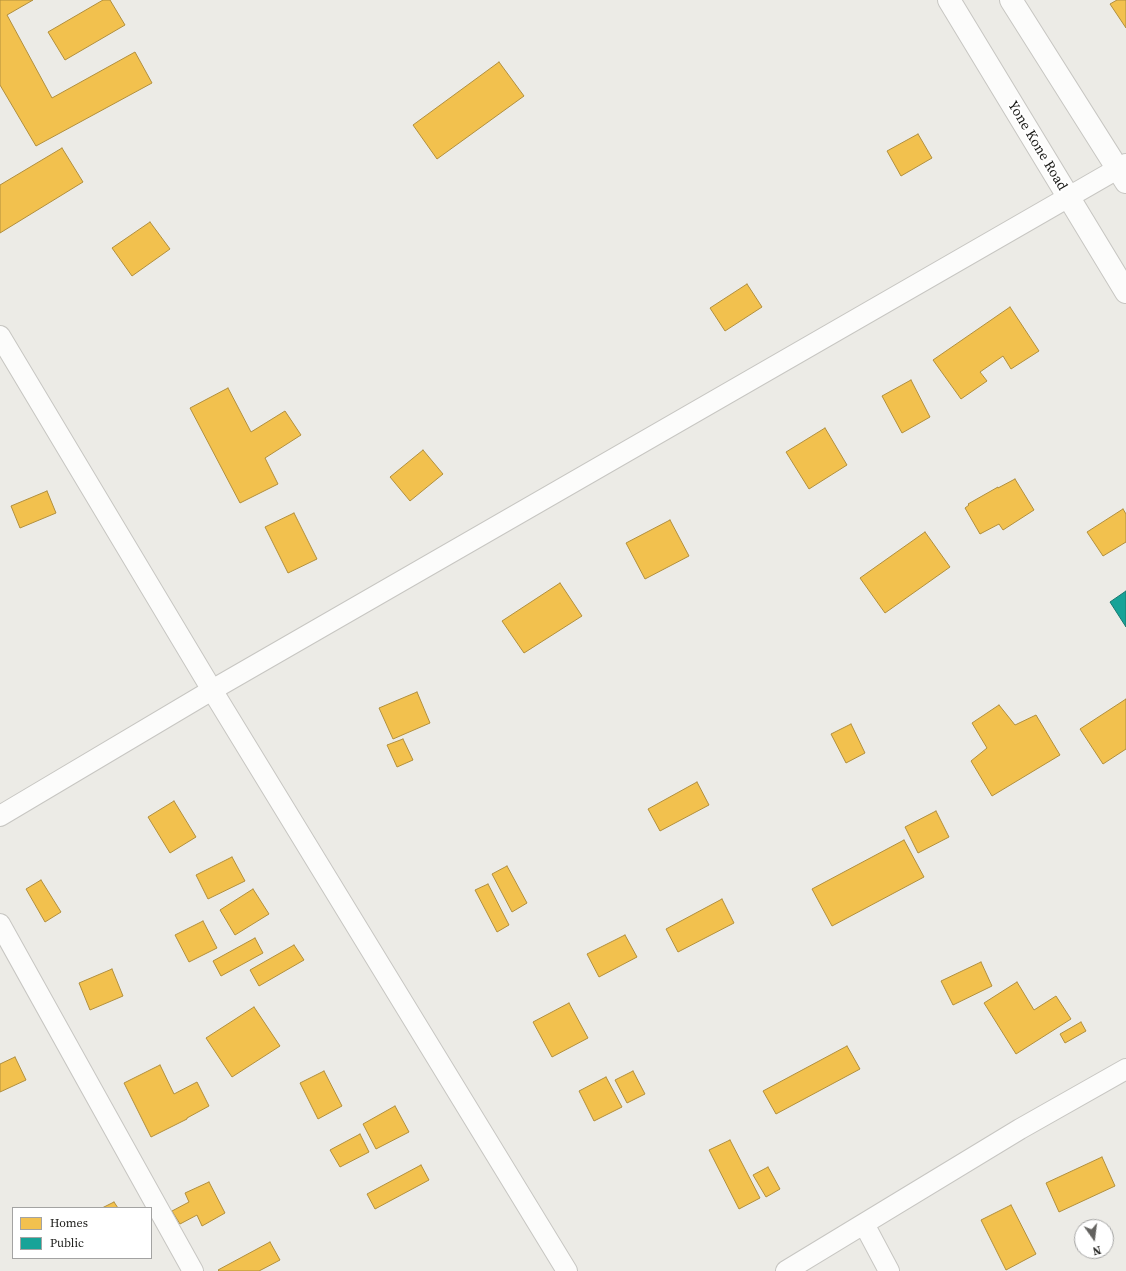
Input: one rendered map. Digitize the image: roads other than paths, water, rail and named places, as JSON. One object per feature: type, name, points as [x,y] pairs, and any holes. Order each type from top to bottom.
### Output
[{"type":"street","name":"Yone Kone Road","points":[[949,0],[1126,292]]},
{"type":"street","points":[[0,816],[212,690],[1068,197],[1123,172],[1011,0]]},
{"type":"street","points":[[0,336],[212,690],[567,1271]]},
{"type":"street","points":[[0,924],[193,1271]]},
{"type":"street","points":[[786,1271],[1020,1129],[1126,1069]]},
{"type":"street","points":[[864,1224],[889,1271]]}]
